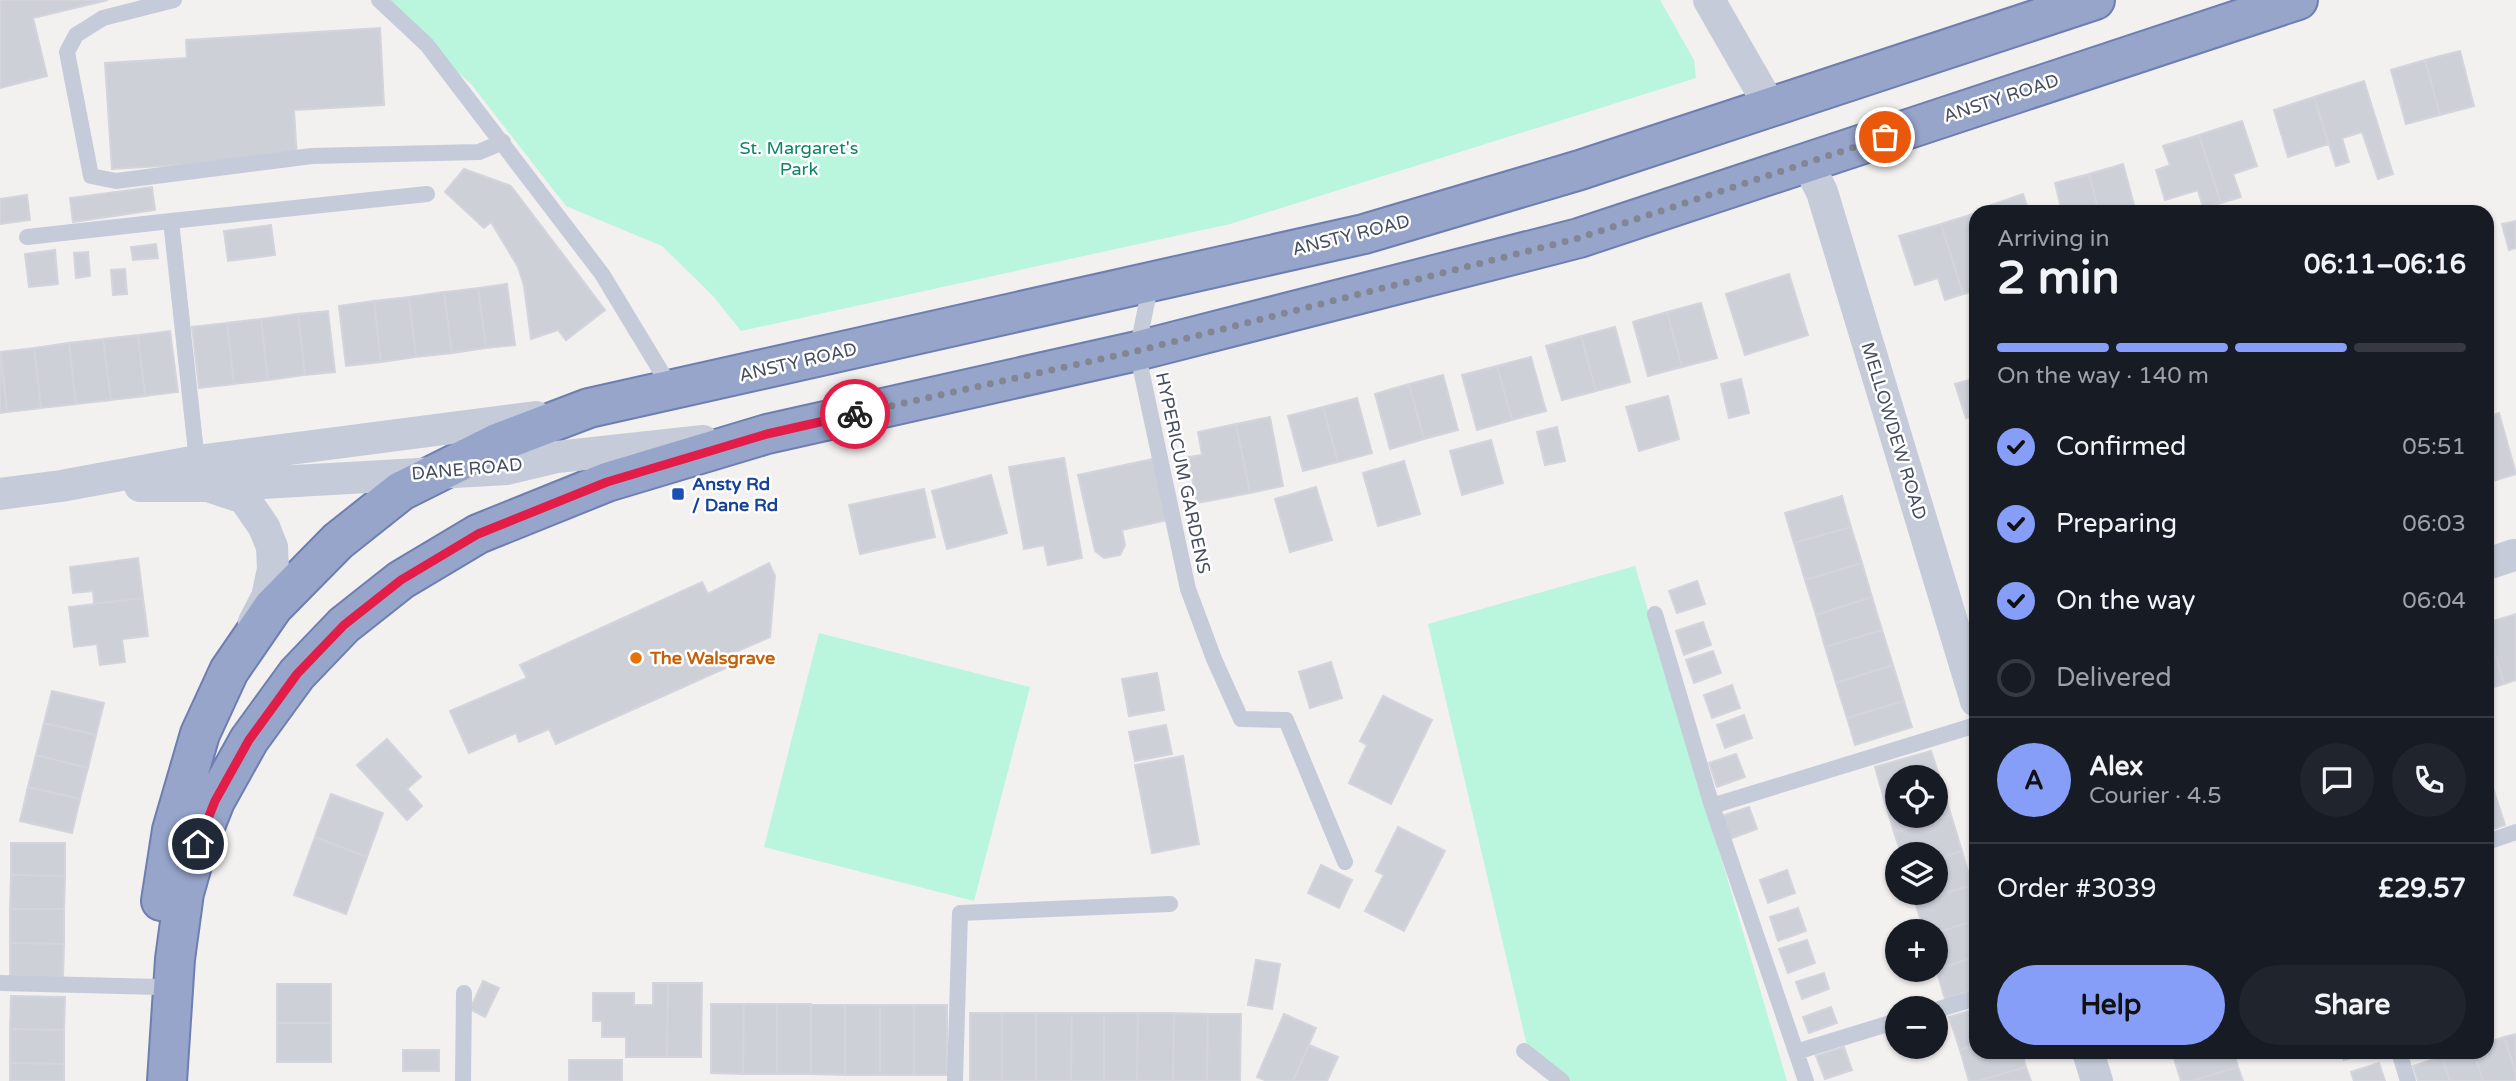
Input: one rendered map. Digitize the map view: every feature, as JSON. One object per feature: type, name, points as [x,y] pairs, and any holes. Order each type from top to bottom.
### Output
[{"type":"highway","name":"ANSTY ROAD","points":[[165,1081],[160,987],[160,908],[172,830],[200,734],[229,671],[273,607],[338,541],[401,491],[497,443],[589,408],[1364,234],[1580,170],[2095,0]]},
{"type":"highway","name":"ANSTY ROAD","points":[[165,1081],[175,959],[184,893],[198,844],[215,801],[249,740],[297,674],[344,625],[401,580],[478,534],[607,482],[767,434],[1137,351],[1579,238],[2298,0]]},
{"type":"street","points":[[1709,0],[1771,108]]},
{"type":"street","name":"MELLOWDEW ROAD","points":[[1807,162],[1822,192],[1969,678]]},
{"type":"street","name":"DANE ROAD","points":[[0,494],[202,473],[589,408]]},
{"type":"street","name":"DANE ROAD","points":[[202,473],[508,469],[557,457],[767,434]]},
{"type":"street","name":"DANE ROAD","points":[[202,473],[244,498],[264,527],[272,547],[273,569],[267,597],[229,671]]},
{"type":"street","points":[[2090,1059],[2097,1081]]},
{"type":"lane","points":[[174,0],[103,18],[76,35],[67,52],[91,176],[116,181],[312,156],[479,152],[503,142]]},
{"type":"lane","points":[[379,0],[428,45],[503,142],[602,274],[672,390]]},
{"type":"lane","points":[[27,237],[427,194]]},
{"type":"lane","points":[[171,221],[202,473]]},
{"type":"lane","name":"HYPERICUM GARDENS","points":[[1150,282],[1137,351],[1188,589],[1214,659],[1241,719],[1286,720],[1345,862]]},
{"type":"lane","points":[[1655,614],[1712,806],[1806,1081]]},
{"type":"lane","points":[[1712,806],[1969,727]]},
{"type":"lane","points":[[2494,840],[2516,832]]},
{"type":"lane","points":[[955,1081],[960,913],[1170,904]]},
{"type":"lane","points":[[0,983],[160,987]]},
{"type":"lane","points":[[463,1081],[464,993]]},
{"type":"lane","points":[[1948,1006],[1969,1000]]},
{"type":"lane","points":[[1796,1052],[1885,1025]]},
{"type":"lane","points":[[1524,1051],[1562,1081]]},
{"type":"lane","points":[[2401,1059],[2408,1081]]},
{"type":"green space","name":"St. Margaret's Park","points":[[387,0],[1660,0],[1694,60],[1696,78],[1230,224],[741,331],[713,296],[662,246],[566,206],[471,84],[404,24]]},
{"type":"green space","points":[[1635,566],[1787,1081],[1550,1081],[1532,1067],[1428,624]]},
{"type":"green space","points":[[819,633],[1030,687],[974,901],[764,847]]},
{"type":"building","points":[[0,0],[108,0],[33,18],[47,76],[0,88]]},
{"type":"building","points":[[380,28],[384,105],[294,110],[297,158],[112,169],[105,63],[187,58],[186,40]]},
{"type":"building","points":[[2460,51],[2474,106],[2440,115],[2425,60]]},
{"type":"building","points":[[2425,60],[2440,115],[2406,124],[2391,70]]},
{"type":"building","points":[[2364,81],[2393,174],[2378,179],[2362,132],[2342,138],[2349,162],[2336,166],[2314,97]]},
{"type":"building","points":[[2314,97],[2328,144],[2288,157],[2274,110]]},
{"type":"building","points":[[2242,121],[2257,166],[2233,174],[2241,197],[2221,203],[2199,135]]},
{"type":"building","points":[[2199,135],[2221,203],[2202,205],[2198,190],[2165,200],[2156,170],[2170,165],[2163,146]]},
{"type":"building","points":[[2123,164],[2134,205],[2097,205],[2089,174]]},
{"type":"building","points":[[464,169],[511,186],[605,310],[566,340],[558,330],[531,339],[524,286],[518,267],[491,222],[484,228],[445,192]]},
{"type":"building","points":[[2089,174],[2097,205],[2060,205],[2055,183]]},
{"type":"building","points":[[152,187],[155,210],[73,222],[70,198]]},
{"type":"building","points":[[2023,194],[2027,205],[1992,205]]},
{"type":"building","points":[[27,195],[30,220],[0,224],[0,199]]},
{"type":"building","points":[[1969,215],[1969,292],[1963,294],[1941,224]]},
{"type":"building","points":[[2516,221],[2516,248],[2509,250],[2502,224]]},
{"type":"building","points":[[1941,224],[1963,294],[1945,300],[1938,278],[1915,285],[1899,236]]},
{"type":"building","points":[[271,225],[275,255],[228,261],[224,231]]},
{"type":"building","points":[[156,244],[158,258],[133,260],[131,247]]},
{"type":"building","points":[[55,250],[58,284],[29,287],[25,254]]},
{"type":"building","points":[[88,252],[90,276],[76,278],[74,253]]},
{"type":"building","points":[[125,269],[127,294],[113,295],[111,270]]},
{"type":"building","points":[[1789,274],[1808,335],[1745,355],[1726,294]]},
{"type":"building","points":[[507,284],[515,345],[486,348],[478,288]]},
{"type":"building","points":[[478,288],[486,348],[452,353],[444,292]]},
{"type":"building","points":[[444,292],[452,353],[416,357],[409,297]]},
{"type":"building","points":[[409,297],[416,357],[381,362],[374,301]]},
{"type":"building","points":[[374,301],[381,362],[346,366],[339,306]]},
{"type":"building","points":[[1701,303],[1717,358],[1682,367],[1667,312]]},
{"type":"building","points":[[328,311],[335,372],[305,375],[298,314]]},
{"type":"building","points":[[1667,312],[1682,367],[1648,376],[1633,322]]},
{"type":"building","points":[[298,314],[305,375],[268,380],[261,319]]},
{"type":"building","points":[[261,319],[268,380],[234,384],[227,323]]},
{"type":"building","points":[[227,323],[234,384],[199,388],[192,327]]},
{"type":"building","points":[[1615,327],[1630,382],[1596,391],[1581,336]]},
{"type":"building","points":[[170,331],[178,392],[145,396],[138,335]]},
{"type":"building","points":[[138,335],[145,396],[111,400],[103,339]]},
{"type":"building","points":[[1581,336],[1596,391],[1562,400],[1546,346]]},
{"type":"building","points":[[103,339],[111,400],[76,404],[69,343]]},
{"type":"building","points":[[69,343],[76,404],[41,408],[34,348]]},
{"type":"building","points":[[34,348],[41,408],[7,412],[1,352]]},
{"type":"building","points":[[0,352],[7,412],[0,413]]},
{"type":"building","points":[[1531,357],[1546,411],[1512,420],[1497,366]]},
{"type":"building","points":[[1497,366],[1512,420],[1477,430],[1462,375]]},
{"type":"building","points":[[1443,375],[1458,430],[1424,439],[1409,384]]},
{"type":"building","points":[[1741,379],[1749,413],[1729,418],[1721,384]]},
{"type":"building","points":[[1969,380],[1969,417],[1966,418],[1955,384]]},
{"type":"building","points":[[1409,384],[1424,439],[1390,449],[1375,394]]},
{"type":"building","points":[[1668,396],[1679,439],[1639,451],[1626,407]]},
{"type":"building","points":[[1357,398],[1372,453],[1338,462],[1323,407]]},
{"type":"building","points":[[1323,407],[1338,462],[1303,471],[1288,416]]},
{"type":"building","points":[[2499,413],[2516,474],[2494,481],[2494,415]]},
{"type":"building","points":[[1270,417],[1283,486],[1250,493],[1236,424]]},
{"type":"building","points":[[1236,424],[1250,493],[1197,503],[1188,457],[1202,455],[1198,432]]},
{"type":"building","points":[[1557,427],[1565,461],[1545,465],[1537,432]]},
{"type":"building","points":[[1491,440],[1503,483],[1462,495],[1450,451]]},
{"type":"building","points":[[1064,458],[1082,558],[1048,565],[1044,545],[1024,549],[1009,467]]},
{"type":"building","points":[[1153,459],[1167,520],[1122,530],[1125,545],[1120,555],[1104,558],[1095,551],[1078,475]]},
{"type":"building","points":[[1404,461],[1420,514],[1378,526],[1363,473]]},
{"type":"building","points":[[991,475],[1007,533],[947,549],[932,491]]},
{"type":"building","points":[[1316,487],[1332,540],[1290,552],[1275,499]]},
{"type":"building","points":[[924,489],[935,537],[860,554],[849,505]]},
{"type":"building","points":[[1842,496],[1851,527],[1794,543],[1785,513]]},
{"type":"building","points":[[1851,527],[1862,563],[1805,580],[1794,543]]},
{"type":"building","points":[[138,558],[143,598],[94,604],[93,591],[73,593],[70,567]]},
{"type":"building","name":"The Walsgrave","points":[[769,563],[775,576],[770,637],[733,653],[737,663],[556,744],[549,729],[519,742],[516,733],[469,753],[450,711],[527,678],[520,665],[702,582],[708,594]]},
{"type":"building","points":[[1862,563],[1872,597],[1816,615],[1805,580]]},
{"type":"building","points":[[1697,581],[1705,604],[1677,613],[1669,591]]},
{"type":"building","points":[[1872,597],[1882,630],[1825,647],[1816,615]]},
{"type":"building","points":[[143,598],[148,636],[122,639],[125,662],[100,665],[97,644],[74,647],[69,607]]},
{"type":"building","points":[[2516,614],[2516,680],[2504,684],[2494,648],[2494,621]]},
{"type":"building","points":[[1703,622],[1711,645],[1684,655],[1676,631]]},
{"type":"building","points":[[1882,630],[1893,665],[1836,683],[1825,647]]},
{"type":"building","points":[[1713,651],[1721,673],[1694,683],[1686,660]]},
{"type":"building","points":[[2494,651],[2504,684],[2494,687]]},
{"type":"building","points":[[1331,662],[1342,698],[1310,708],[1299,672]]},
{"type":"building","points":[[1893,665],[1904,701],[1847,718],[1836,683]]},
{"type":"building","points":[[1157,673],[1164,710],[1129,716],[1122,679]]},
{"type":"building","points":[[1732,685],[1740,708],[1712,718],[1704,695]]},
{"type":"building","points":[[52,691],[104,703],[96,735],[44,723]]},
{"type":"building","points":[[1383,696],[1432,720],[1391,804],[1349,783],[1367,745],[1360,741]]},
{"type":"building","points":[[1904,701],[1912,727],[1855,745],[1847,718]]},
{"type":"building","points":[[1744,715],[1752,738],[1725,748],[1717,725]]},
{"type":"building","points":[[44,723],[96,735],[88,768],[36,755]]},
{"type":"building","points":[[1166,725],[1172,754],[1135,761],[1129,732]]},
{"type":"building","points":[[387,739],[421,777],[407,789],[422,806],[407,820],[357,765]]},
{"type":"building","points":[[1931,751],[1936,765],[1885,765],[1884,799],[1875,767]]},
{"type":"building","points":[[1736,754],[1745,777],[1717,787],[1709,763]]},
{"type":"building","points":[[36,755],[88,768],[80,799],[28,787]]},
{"type":"building","points":[[1183,756],[1199,844],[1152,853],[1135,765]]},
{"type":"building","points":[[28,787],[80,799],[72,833],[20,821]]},
{"type":"building","points":[[2494,791],[2505,825],[2494,829]]},
{"type":"building","points":[[331,794],[383,813],[367,857],[315,837]]},
{"type":"building","points":[[1749,807],[1757,829],[1730,839],[1722,816]]},
{"type":"building","points":[[1951,815],[1962,851],[1948,855],[1948,842],[1897,842],[1894,832],[1907,828],[1948,828],[1948,816]]},
{"type":"building","points":[[1398,827],[1445,851],[1404,931],[1365,911],[1384,875],[1376,871]]},
{"type":"building","points":[[315,837],[367,857],[346,914],[294,895]]},
{"type":"building","points":[[11,843],[65,843],[65,876],[11,875]]},
{"type":"building","points":[[1962,851],[1969,875],[1969,886],[1948,892],[1948,855]]},
{"type":"building","points":[[1321,865],[1352,880],[1339,908],[1308,893]]},
{"type":"building","points":[[1787,870],[1795,893],[1768,903],[1760,880]]},
{"type":"building","points":[[11,875],[65,876],[64,909],[10,909]]},
{"type":"building","points":[[1969,886],[1969,922],[1948,929],[1948,919],[1920,919],[1916,905],[1948,905],[1948,892]]},
{"type":"building","points":[[1798,908],[1806,931],[1778,941],[1770,917]]},
{"type":"building","points":[[10,909],[64,909],[64,944],[10,943]]},
{"type":"building","points":[[1969,922],[1969,959],[1948,965],[1948,929]]},
{"type":"building","points":[[1807,940],[1815,963],[1788,973],[1779,949]]},
{"type":"building","points":[[10,943],[64,944],[63,977],[10,976]]},
{"type":"building","points":[[1969,959],[1969,991],[1948,998],[1944,996],[1940,982],[1948,982],[1948,965]]},
{"type":"building","points":[[1256,960],[1280,964],[1272,1009],[1248,1005]]},
{"type":"building","points":[[1824,973],[1829,989],[1802,999],[1796,982]]},
{"type":"building","points":[[483,981],[499,988],[485,1017],[470,1009]]},
{"type":"building","points":[[653,983],[668,983],[667,1057],[626,1057],[626,1037],[602,1037],[602,1021],[593,1021],[593,993],[634,993],[634,1005],[653,1005]]},
{"type":"building","points":[[668,983],[702,983],[701,1057],[667,1057]]},
{"type":"building","points":[[277,984],[331,984],[331,1023],[277,1023]]},
{"type":"building","points":[[11,996],[65,997],[64,1030],[10,1029]]},
{"type":"building","points":[[711,1004],[744,1004],[743,1074],[711,1073]]},
{"type":"building","points":[[744,1004],[777,1004],[777,1074],[743,1074]]},
{"type":"building","points":[[777,1004],[811,1004],[811,1074],[777,1074]]},
{"type":"building","points":[[811,1004],[845,1005],[845,1075],[811,1074]]},
{"type":"building","points":[[845,1005],[880,1005],[880,1075],[845,1075]]},
{"type":"building","points":[[880,1005],[914,1005],[914,1075],[880,1075]]},
{"type":"building","points":[[914,1005],[947,1005],[947,1075],[914,1075]]},
{"type":"building","points":[[1831,1007],[1837,1023],[1809,1033],[1803,1017]]},
{"type":"building","points":[[1969,1011],[1969,1047],[1960,1050],[1949,1017]]},
{"type":"building","points":[[970,1013],[1002,1013],[1002,1081],[970,1081]]},
{"type":"building","points":[[1002,1013],[1036,1013],[1036,1081],[1002,1081]]},
{"type":"building","points":[[1036,1013],[1072,1013],[1071,1081],[1036,1081]]},
{"type":"building","points":[[1072,1013],[1104,1013],[1104,1081],[1071,1081]]},
{"type":"building","points":[[1104,1013],[1138,1013],[1137,1081],[1104,1081]]},
{"type":"building","points":[[1138,1013],[1174,1013],[1173,1081],[1137,1081]]},
{"type":"building","points":[[1174,1013],[1208,1014],[1207,1081],[1173,1081]]},
{"type":"building","points":[[1208,1014],[1241,1014],[1240,1081],[1207,1081]]},
{"type":"building","points":[[1284,1014],[1316,1028],[1293,1081],[1267,1081],[1257,1077]]},
{"type":"building","points":[[277,1023],[331,1023],[331,1062],[277,1062]]},
{"type":"building","points":[[10,1029],[64,1030],[64,1064],[10,1063]]},
{"type":"building","points":[[2516,1034],[2516,1074],[2504,1037]]},
{"type":"building","points":[[2504,1037],[2516,1081],[2483,1081],[2476,1059],[2494,1059],[2494,1041]]},
{"type":"building","points":[[1309,1045],[1338,1057],[1327,1081],[1293,1081]]},
{"type":"building","points":[[1844,1047],[1852,1070],[1825,1079],[1816,1056]]},
{"type":"building","points":[[1969,1047],[1969,1059],[2024,1059],[2026,1067],[1969,1081],[1960,1050]]},
{"type":"building","points":[[403,1050],[439,1050],[439,1071],[403,1071]]},
{"type":"building","points":[[2174,1059],[2236,1059],[2238,1067],[2192,1081],[2181,1081]]},
{"type":"building","points":[[2443,1059],[2476,1059],[2483,1081],[2450,1081]]},
{"type":"building","points":[[2443,1059],[2450,1081],[2418,1081],[2413,1066]]},
{"type":"building","points":[[569,1060],[622,1060],[622,1081],[569,1081]]},
{"type":"building","points":[[10,1063],[64,1064],[64,1081],[10,1081]]},
{"type":"building","points":[[2379,1063],[2385,1081],[2354,1081],[2351,1072]]},
{"type":"building","points":[[2026,1067],[2031,1081],[1977,1081]]},
{"type":"building","points":[[2238,1067],[2243,1081],[2192,1081]]},
{"type":"way so far","points":[[855,414],[1137,351],[1579,238],[1885,137]]},
{"type":"place","name":"Ansty Rd / Dane Rd","points":[[678,494]]},
{"type":"place","name":"The Walsgrave","points":[[636,658]]},
{"type":"route","points":[[198,844],[215,801],[249,740],[297,674],[344,625],[401,580],[478,534],[607,482],[767,434],[855,414]]}]
